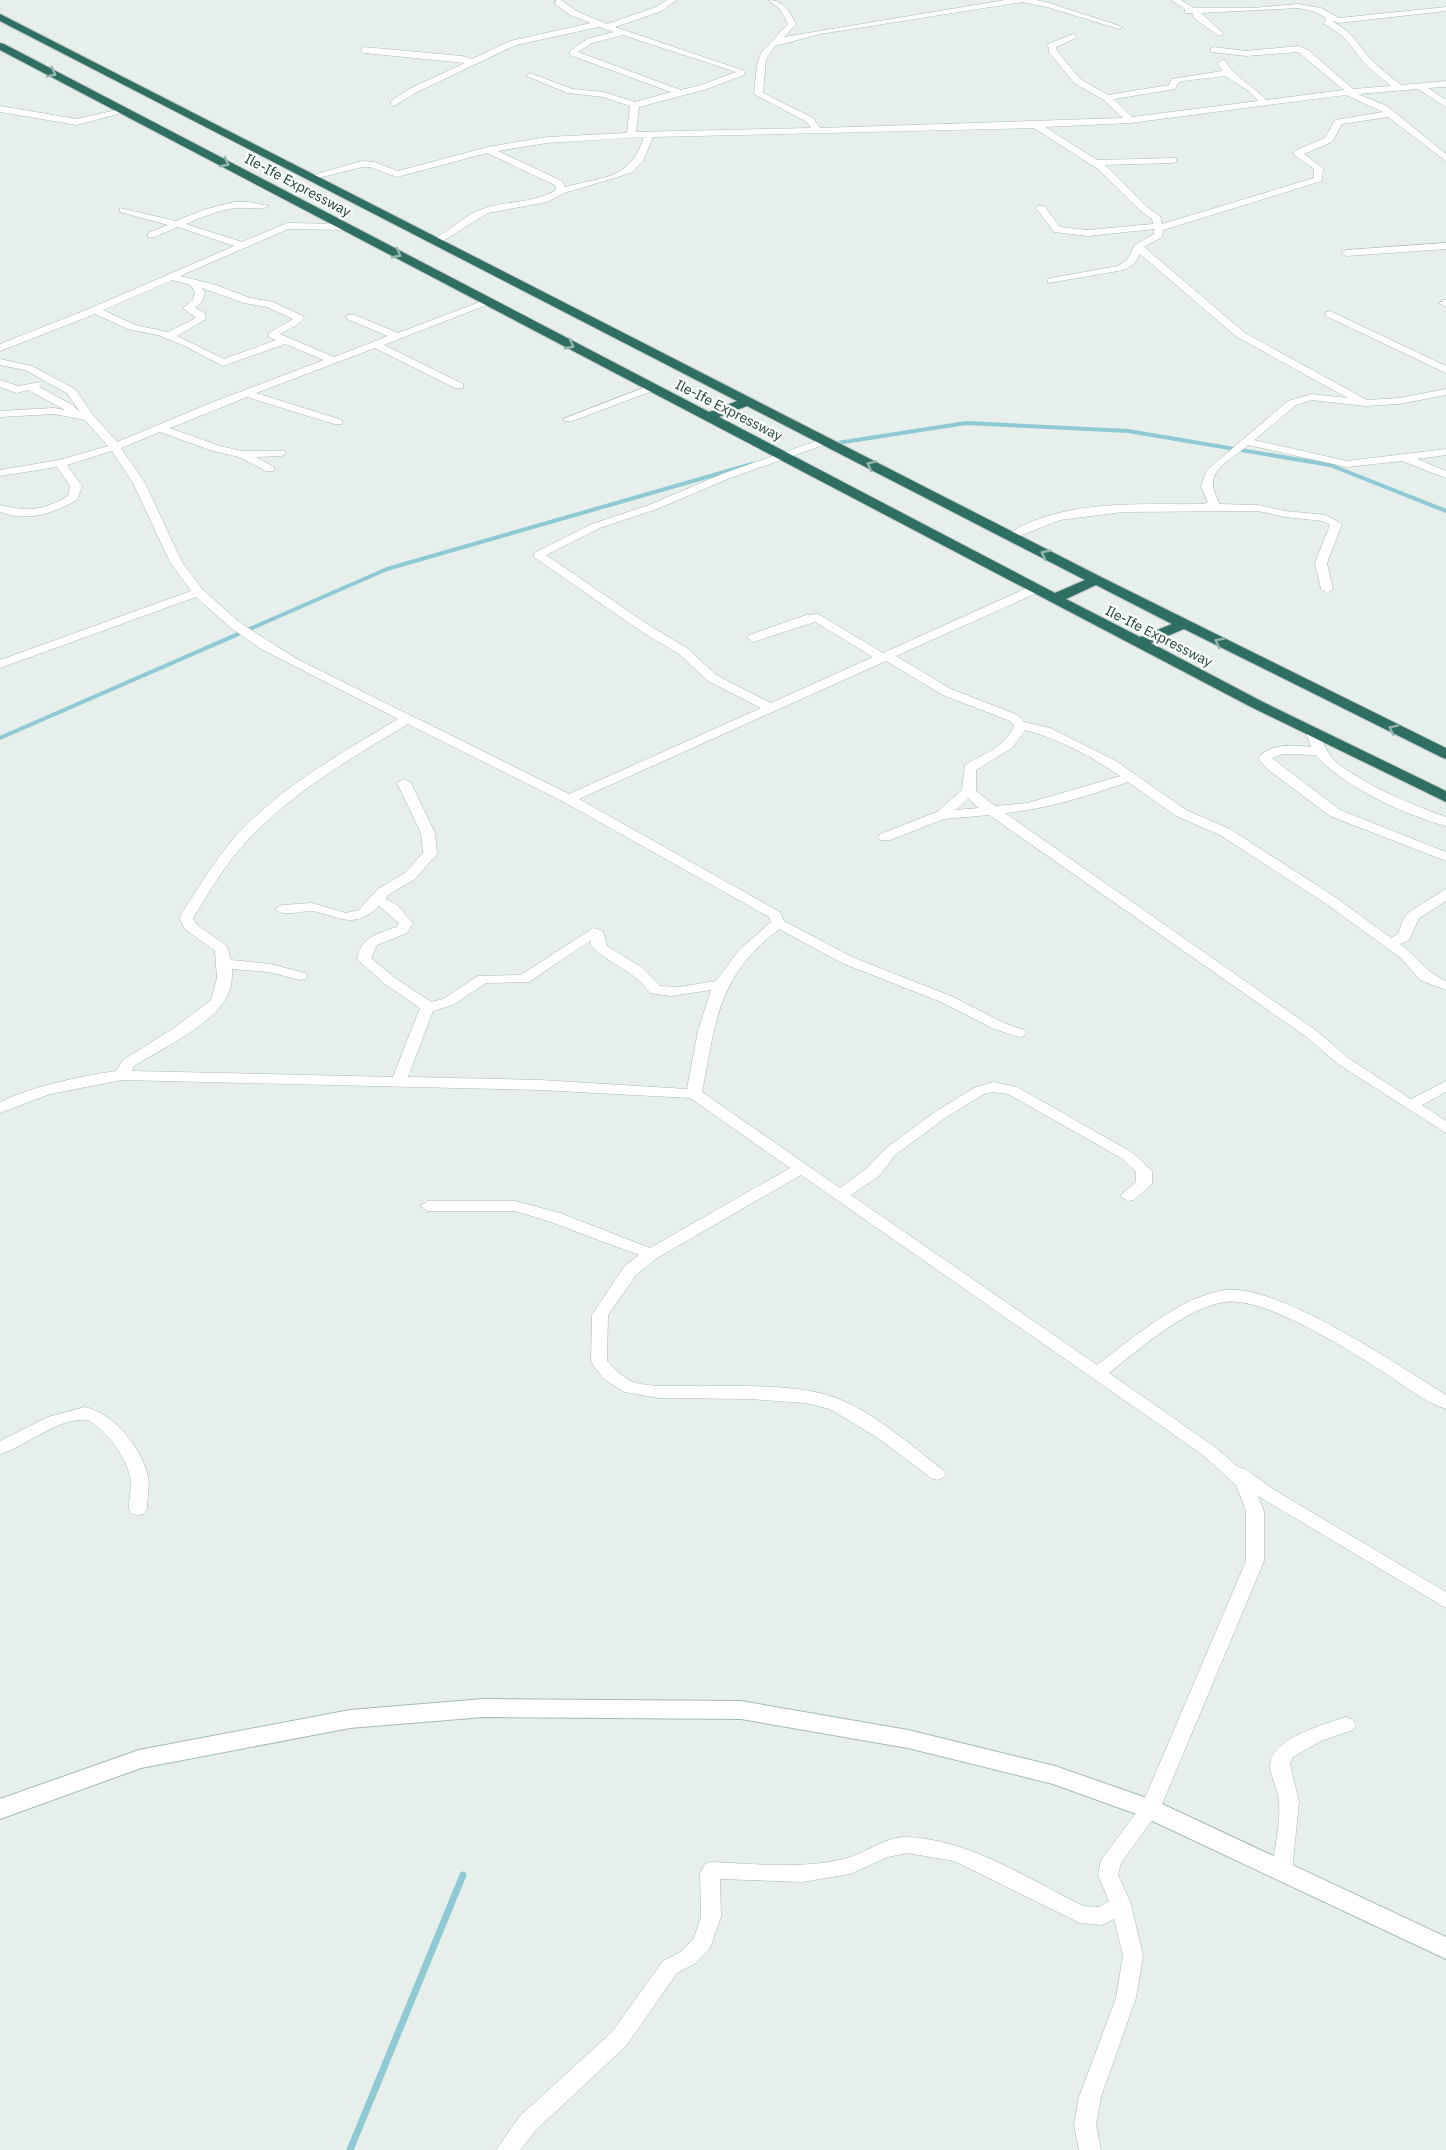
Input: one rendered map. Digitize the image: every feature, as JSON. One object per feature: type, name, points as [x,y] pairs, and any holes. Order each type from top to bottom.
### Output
[{"type":"highway","name":"Ile-Ife Expressway","points":[[0,17],[1096,580],[1446,754]]},
{"type":"highway","name":"Ile-Ife Expressway","points":[[0,46],[100,98],[127,102],[346,227],[651,388],[1139,643],[1446,796]]},
{"type":"highway","points":[[127,102],[155,97]]},
{"type":"highway","points":[[453,283],[488,268]]},
{"type":"highway","points":[[708,417],[748,401]]},
{"type":"highway","points":[[1054,599],[1096,580]]},
{"type":"highway","points":[[1139,643],[1184,624]]},
{"type":"street","points":[[609,26],[659,9],[672,0]]},
{"type":"street","points":[[772,0],[783,8],[792,24],[766,52],[761,64],[762,74],[758,94],[810,120],[817,130]]},
{"type":"street","points":[[773,44],[820,32],[1022,0],[1072,11],[1119,27]]},
{"type":"street","points":[[1175,0],[1190,9],[1188,11],[1298,6],[1318,10],[1329,18],[1346,20],[1444,10]]},
{"type":"street","points":[[1431,0],[1444,10]]},
{"type":"street","points":[[530,76],[572,91],[604,95],[635,105],[704,87],[741,73],[741,70],[599,24],[573,13],[558,3]]},
{"type":"street","points":[[1197,12],[1197,16],[1219,34]]},
{"type":"street","points":[[1329,18],[1327,22],[1343,31],[1355,42],[1366,59],[1400,89]]},
{"type":"street","points":[[394,103],[414,90],[513,43],[599,24]]},
{"type":"street","points":[[625,31],[608,38],[583,42],[573,53],[680,92]]},
{"type":"street","points":[[1073,36],[1052,46],[1053,52],[1077,81],[1107,98],[1130,120]]},
{"type":"street","points":[[1265,104],[1252,89],[1227,73],[1214,50],[1250,53],[1299,49],[1350,93],[1384,108],[1446,158]]},
{"type":"street","points":[[364,50],[462,59],[471,62]]},
{"type":"street","points":[[1107,98],[1172,87],[1175,81],[1182,79],[1227,73]]},
{"type":"street","points":[[313,178],[362,164],[371,164],[397,174],[488,150],[547,140],[631,135],[1036,125],[1130,120],[1350,93],[1446,84]]},
{"type":"street","points":[[1421,87],[1446,104]]},
{"type":"street","points":[[0,109],[77,122],[127,102]]},
{"type":"street","points":[[631,135],[635,105]]},
{"type":"street","points":[[1041,208],[1057,230],[1088,233],[1158,227],[1253,201],[1319,179],[1318,168],[1297,153],[1329,141],[1338,122],[1390,114]]},
{"type":"street","points":[[1036,125],[1095,163],[1143,209],[1156,218],[1159,235],[1138,246],[1131,262],[1121,268],[1051,281]]},
{"type":"street","points":[[438,242],[474,216],[488,210],[548,198],[561,191],[620,176],[632,170],[646,147],[650,135]]},
{"type":"street","points":[[488,150],[559,183],[561,191]]},
{"type":"street","points":[[1095,163],[1173,160]]},
{"type":"street","points":[[152,235],[180,225],[193,217],[238,203],[264,206]]},
{"type":"street","points":[[123,210],[242,245]]},
{"type":"street","points":[[0,348],[95,310],[287,226],[346,227]]},
{"type":"street","points":[[1138,246],[1241,335],[1365,403]]},
{"type":"street","points":[[1346,253],[1446,246]]},
{"type":"street","points":[[171,277],[194,282],[248,301],[269,304],[294,314],[299,318],[297,321],[277,330],[273,335],[333,360]]},
{"type":"street","points":[[168,336],[201,319],[201,315],[188,308],[198,300],[200,293],[194,282]]},
{"type":"street","points":[[0,473],[60,463],[115,447],[333,360],[489,302]]},
{"type":"street","points":[[95,310],[132,327],[168,336],[223,363],[285,340]]},
{"type":"street","points":[[1330,314],[1446,370]]},
{"type":"street","points":[[351,317],[397,336]]},
{"type":"street","points":[[375,344],[459,386]]},
{"type":"street","points":[[0,362],[28,368],[71,391],[89,417],[115,447],[139,483],[176,562],[198,592],[235,625],[265,646],[569,799],[744,895],[775,915],[778,924],[847,960],[946,999],[999,1026],[1019,1033]]},
{"type":"street","points":[[0,384],[17,390],[51,381]]},
{"type":"street","points":[[29,386],[72,409],[71,414]]},
{"type":"street","points":[[568,419],[651,388]]},
{"type":"street","points":[[1208,507],[1214,503],[1206,488],[1214,470],[1224,459],[1239,450],[1246,441],[1292,403],[1312,397],[1365,403],[1446,392]]},
{"type":"street","points":[[248,393],[338,422]]},
{"type":"street","points":[[0,416],[54,411],[89,417]]},
{"type":"street","points":[[160,428],[217,449],[242,454],[281,453]]},
{"type":"street","points":[[769,707],[712,678],[683,651],[646,629],[538,555],[596,526],[825,441]]},
{"type":"street","points":[[1246,441],[1347,464],[1446,452]]},
{"type":"street","points":[[242,454],[270,470]]},
{"type":"street","points":[[1406,458],[1446,475]]},
{"type":"street","points":[[0,508],[11,513],[32,515],[73,498],[76,486],[60,463]]},
{"type":"street","points":[[1011,536],[1041,521],[1073,514],[1135,509],[1258,508],[1285,514],[1326,518],[1336,524],[1321,563],[1327,589]]},
{"type":"street","points":[[569,799],[1035,589]]},
{"type":"street","points":[[0,664],[198,592]]},
{"type":"street","points":[[753,638],[810,618],[818,618],[947,692],[1014,718],[1020,725],[1054,736],[1111,764],[1181,813],[1225,832],[1330,900],[1406,955],[1425,977],[1446,987]]},
{"type":"street","points":[[122,1075],[128,1063],[208,1011],[221,996],[225,964],[222,949],[190,926],[186,918],[209,879],[250,830],[291,795],[348,754],[407,719]]},
{"type":"street","points":[[969,792],[970,768],[1005,748],[1018,736],[1020,725]]},
{"type":"street","points":[[1311,730],[1320,752],[1335,767],[1369,788],[1446,822]]},
{"type":"street","points":[[1320,752],[1277,751],[1264,758],[1335,813],[1446,857]]},
{"type":"street","points":[[885,837],[942,815],[1028,807],[1128,778]]},
{"type":"street","points":[[282,909],[312,907],[345,917],[364,913],[383,892],[410,876],[430,854],[428,833],[404,783]]},
{"type":"street","points":[[969,792],[1313,1035],[1343,1061],[1446,1128]]},
{"type":"street","points":[[942,815],[958,799],[969,792]]},
{"type":"street","points":[[1390,944],[1404,937],[1413,915],[1442,899],[1446,893]]},
{"type":"street","points":[[378,900],[392,908],[406,923],[402,930],[373,940],[365,950],[364,959],[390,981],[424,1003],[427,1008]]},
{"type":"street","points":[[694,1094],[710,1019],[721,985],[746,951],[778,924]]},
{"type":"street","points":[[427,1008],[448,1002],[483,979],[524,979],[593,932],[598,934],[597,939],[602,949],[638,969],[649,979],[655,990],[667,993],[699,986],[721,985]]},
{"type":"street","points":[[225,964],[270,968],[300,976]]},
{"type":"street","points":[[399,1081],[427,1008]]},
{"type":"street","points":[[0,1108],[25,1095],[86,1080],[122,1075],[540,1085],[694,1094],[1209,1451],[1270,1496],[1446,1601]]},
{"type":"street","points":[[1411,1104],[1446,1086]]},
{"type":"street","points":[[841,1195],[873,1172],[890,1152],[940,1115],[979,1091],[993,1087],[1012,1090],[1128,1156],[1144,1171],[1144,1184],[1128,1196]]},
{"type":"street","points":[[802,1168],[651,1254],[630,1271],[600,1315],[599,1362],[610,1376],[630,1388],[659,1392],[805,1397],[835,1404],[884,1434],[937,1474]]},
{"type":"street","points":[[428,1206],[515,1206],[554,1216],[651,1254]]},
{"type":"street","points":[[1097,1373],[1158,1329],[1195,1308],[1228,1296],[1244,1297],[1264,1302],[1319,1328],[1446,1403]]},
{"type":"street","points":[[0,1448],[71,1416],[86,1413],[100,1418],[129,1452],[139,1475],[138,1509]]},
{"type":"street","points":[[1090,2150],[1085,2124],[1090,2097],[1126,1998],[1133,1956],[1121,1904],[1108,1875],[1112,1860],[1150,1809],[1255,1561],[1255,1511],[1243,1482],[1209,1451]]},
{"type":"street","points":[[0,1809],[139,1759],[350,1719],[484,1708],[741,1710],[908,1739],[1054,1775],[1150,1809],[1446,1949]]},
{"type":"street","points":[[1282,1871],[1289,1802],[1280,1764],[1285,1752],[1314,1736],[1346,1725]]},
{"type":"street","points":[[507,2150],[528,2123],[619,2039],[670,1967],[689,1957],[703,1942],[711,1917],[710,1874],[712,1870],[802,1874],[850,1866],[885,1849],[907,1845],[957,1853],[1080,1914],[1102,1916],[1121,1904]]},
{"type":"waterway","points":[[831,444],[966,423],[1128,431],[1330,465],[1446,511]]},
{"type":"waterway","points":[[0,738],[387,569],[752,464]]},
{"type":"waterway","points":[[350,2150],[463,1875]]}]
